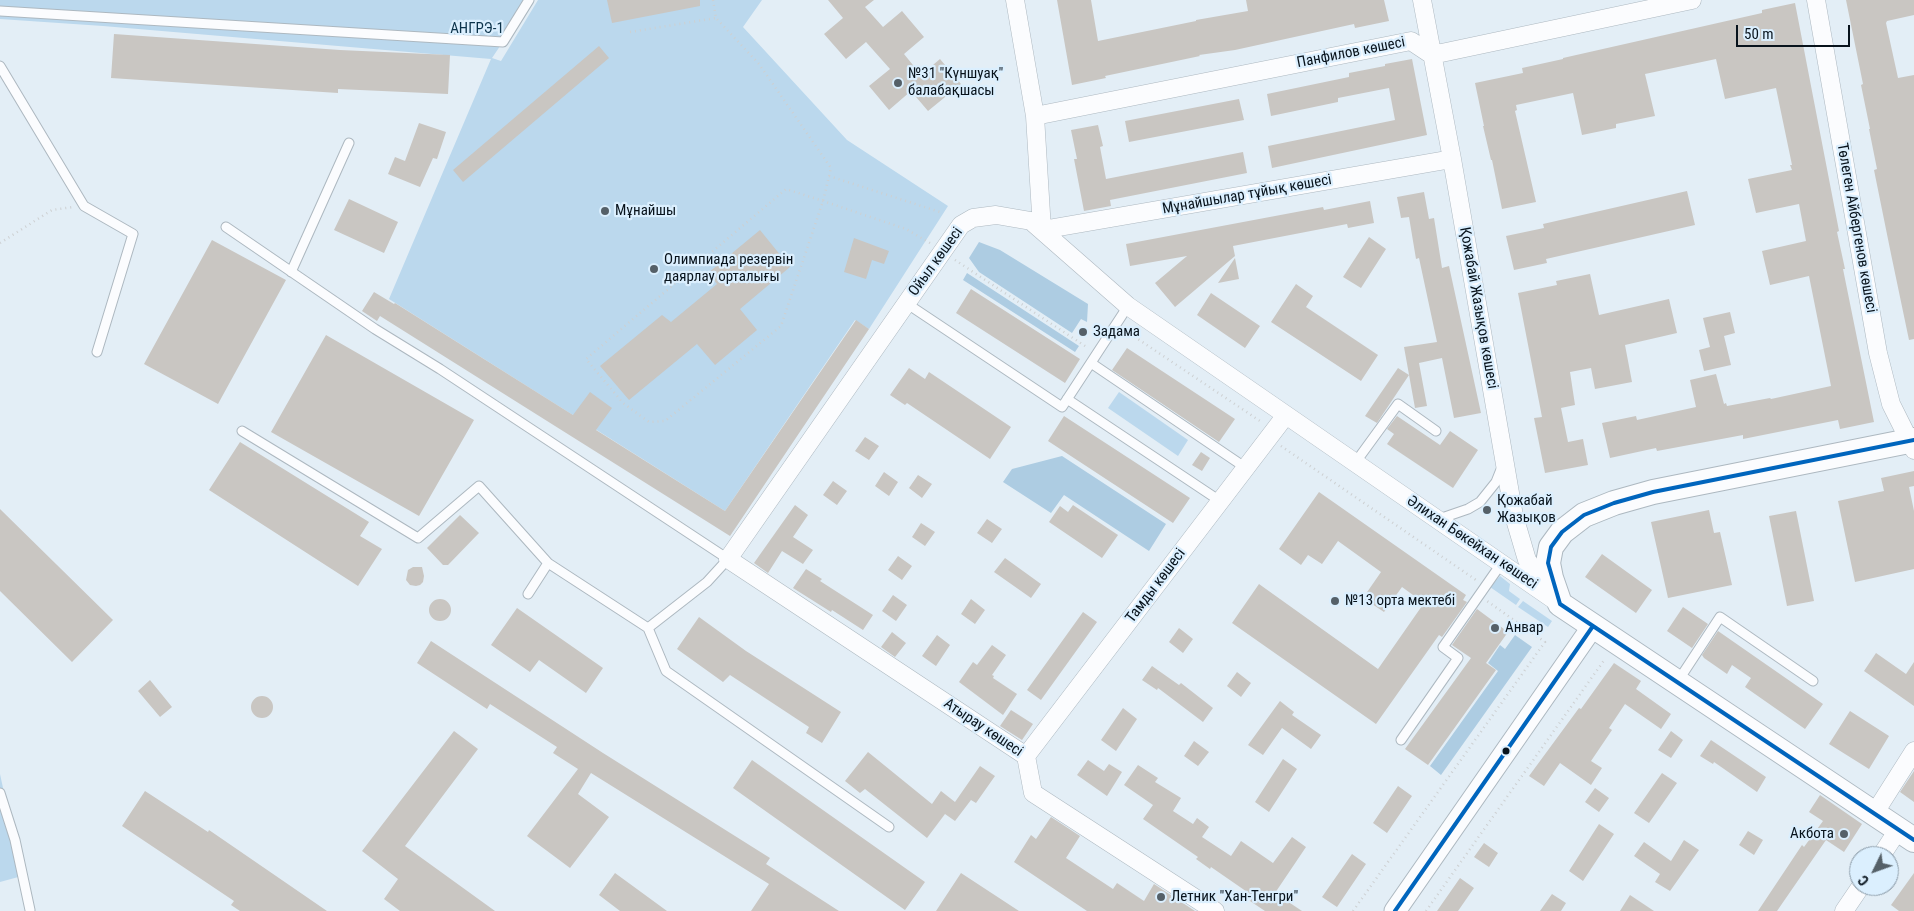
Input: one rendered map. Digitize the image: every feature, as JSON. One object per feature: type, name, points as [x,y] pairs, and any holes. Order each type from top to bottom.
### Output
[{"type":"main road","points":[[1560,604],[1549,570],[1551,547],[1556,538],[1568,526],[1594,510],[1653,492],[1913,444]]},
{"type":"main road","name":"Әлихан Бөкейхан көшесі","points":[[1560,604],[1906,835]]},
{"type":"street","points":[[1015,0],[1035,116],[1042,230]]},
{"type":"street","name":"Қожабай Жазықов көшесі","points":[[1422,0],[1452,159],[1514,516],[1526,560],[1536,576],[1560,604]]},
{"type":"street","points":[[1432,55],[1692,0]]},
{"type":"street","name":"Төлеген Айбергенов көшесі","points":[[1816,0],[1878,353],[1891,404],[1913,444]]},
{"type":"street","name":"Панфилов көшесі","points":[[1035,116],[1411,41],[1432,55]]},
{"type":"street","name":"Мұнайшылар тұйық көшесі","points":[[1042,230],[1452,159]]},
{"type":"street","name":"Ойыл көшесі","points":[[728,559],[961,225],[973,218],[1013,217],[1031,221],[1042,230]]},
{"type":"street","name":"Әлихан Бөкейхан көшесі","points":[[1042,230],[1128,306],[1560,604]]},
{"type":"street","name":"Тамды көшесі","points":[[1026,756],[1286,416]]},
{"type":"street","name":"Атырау көшесі","points":[[728,559],[1026,756],[1033,793],[1215,911]]},
{"type":"street","points":[[1395,911],[1593,626]]},
{"type":"street","points":[[1874,814],[1914,751]]},
{"type":"street","points":[[1893,846],[1906,835]]},
{"type":"street","points":[[1844,911],[1854,896]]},
{"type":"lane","points":[[0,11],[503,42],[529,0]]},
{"type":"lane","points":[[0,66],[84,206],[133,234],[96,352]]},
{"type":"lane","points":[[291,272],[349,143]]},
{"type":"lane","points":[[226,227],[375,329],[440,369],[728,559],[707,582],[648,628]]},
{"type":"lane","points":[[906,303],[1062,407],[1128,306]]},
{"type":"lane","points":[[1091,363],[1246,468]]},
{"type":"lane","points":[[1068,399],[1220,501]]},
{"type":"lane","points":[[1356,463],[1398,404],[1436,431]]},
{"type":"lane","points":[[242,431],[418,538],[479,486],[548,563],[648,628],[666,671],[889,827]]},
{"type":"lane","points":[[1438,520],[1468,509],[1480,502],[1496,482],[1504,462]]},
{"type":"lane","points":[[528,594],[548,563]]},
{"type":"lane","points":[[1401,740],[1458,658],[1443,646],[1501,564]]},
{"type":"lane","points":[[1677,682],[1720,617],[1813,681]]},
{"type":"lane","points":[[0,793],[15,840],[30,910]]},
{"type":"path","points":[[713,0],[716,18],[759,64],[832,168],[823,201],[780,326],[666,421],[649,422],[623,403],[586,359],[786,189],[823,201],[906,229],[1097,354]]},
{"type":"path","points":[[630,32],[716,18]]},
{"type":"path","points":[[830,176],[944,213]]},
{"type":"path","points":[[0,243],[52,210],[84,206]]},
{"type":"path","points":[[1116,325],[1260,421],[1269,438],[1485,587]]},
{"type":"path","points":[[1353,911],[1545,642],[1479,595]]},
{"type":"path","points":[[1426,911],[1605,659]]},
{"type":"green space","name":"Олимпиада резервін даярлау орталығы","points":[[0,0],[531,0],[492,58],[501,61],[538,0],[762,0],[743,27],[847,140],[948,206],[869,329],[855,320],[725,511],[389,299],[491,59],[0,19]]},
{"type":"green space","points":[[1119,392],[1188,440],[1178,456],[1108,408]]},
{"type":"green space","points":[[1500,576],[1510,584],[1509,591],[1520,599],[1516,605],[1490,587]]},
{"type":"green space","points":[[1523,601],[1552,621],[1548,627],[1518,607]]},
{"type":"green space","points":[[0,774],[22,876],[0,882]]},
{"type":"shaded area","points":[[979,242],[1000,250],[1088,304],[1087,322],[1081,319],[1072,333],[979,272],[969,258]]},
{"type":"shaded area","points":[[967,273],[1079,346],[1075,352],[963,280]]},
{"type":"shaded area","points":[[1062,456],[1166,524],[1149,551],[1064,495],[1051,513],[1003,482],[1012,469]]},
{"type":"shaded area","points":[[1515,635],[1532,647],[1441,775],[1430,766],[1498,671],[1488,663],[1500,645],[1505,649]]},
{"type":"building","points":[[607,0],[700,0],[700,6],[612,23]]},
{"type":"building","points":[[828,0],[874,0],[865,7],[883,27],[902,11],[924,37],[904,54],[921,75],[940,59],[961,84],[928,111],[911,91],[889,110],[869,86],[890,69],[866,42],[846,59],[824,34],[843,18]]},
{"type":"building","points":[[1057,0],[1091,0],[1098,41],[1248,11],[1246,0],[1384,0],[1389,21],[1355,28],[1354,24],[1235,50],[1199,55],[1072,85]]},
{"type":"building","points":[[1846,0],[1914,0],[1914,15],[1887,21],[1886,23],[1898,78],[1914,75],[1914,339],[1909,340],[1874,170],[1877,169],[1861,85],[1863,84]]},
{"type":"building","points":[[1795,3],[1839,231],[1837,232],[1845,269],[1843,269],[1874,422],[1840,429],[1838,420],[1743,439],[1743,435],[1657,451],[1656,448],[1610,458],[1602,423],[1636,416],[1637,420],[1696,407],[1690,380],[1716,374],[1724,404],[1726,403],[1727,406],[1831,386],[1809,276],[1770,285],[1762,251],[1806,241],[1799,204],[1756,213],[1748,179],[1792,170],[1776,88],[1725,99],[1716,59],[1645,74],[1655,116],[1616,124],[1616,128],[1582,135],[1573,93],[1516,105],[1517,110],[1515,111],[1536,202],[1502,209],[1475,83],[1523,73],[1522,68],[1762,13],[1762,10]]},
{"type":"building","points":[[114,34],[340,50],[450,55],[448,94],[338,89],[338,93],[111,78]]},
{"type":"building","points":[[599,46],[609,58],[463,182],[453,170]]},
{"type":"building","points":[[1412,59],[1427,135],[1272,168],[1268,146],[1395,120],[1389,88],[1338,98],[1338,102],[1271,116],[1267,94],[1349,77],[1349,73]]},
{"type":"building","points":[[1239,99],[1244,120],[1129,142],[1125,121]]},
{"type":"building","points":[[419,123],[446,132],[437,159],[433,158],[420,187],[388,174],[395,157],[405,161]]},
{"type":"building","points":[[1098,125],[1103,146],[1100,147],[1106,179],[1243,152],[1247,173],[1110,200],[1111,206],[1084,211],[1074,159],[1077,159],[1071,130]]},
{"type":"building","points":[[1687,191],[1695,225],[1546,259],[1547,263],[1514,270],[1506,236],[1544,228],[1543,224]]},
{"type":"building","points":[[1424,192],[1429,219],[1434,218],[1442,268],[1449,266],[1481,413],[1454,418],[1442,358],[1419,363],[1427,406],[1415,408],[1404,347],[1437,342],[1419,258],[1416,259],[1409,217],[1401,218],[1397,197]]},
{"type":"building","points":[[349,199],[398,222],[384,253],[334,230]]},
{"type":"building","points":[[1370,201],[1374,223],[1348,228],[1347,224],[1233,246],[1235,256],[1175,307],[1155,283],[1187,256],[1130,266],[1126,244],[1323,207],[1324,210]]},
{"type":"building","points":[[760,230],[790,267],[740,309],[757,330],[715,365],[697,344],[629,400],[600,366],[662,315],[671,322],[717,284],[708,273]]},
{"type":"building","points":[[1369,237],[1386,249],[1361,288],[1343,277]]},
{"type":"building","points":[[854,238],[889,251],[884,264],[872,260],[866,279],[844,272]]},
{"type":"building","points":[[212,240],[286,280],[218,404],[144,364]]},
{"type":"building","points":[[1235,258],[1239,279],[1218,283]]},
{"type":"building","points":[[1590,274],[1599,315],[1669,299],[1677,333],[1625,345],[1632,382],[1595,389],[1591,368],[1570,372],[1575,405],[1561,408],[1568,442],[1583,439],[1588,465],[1545,473],[1534,418],[1542,417],[1518,293],[1557,285],[1556,281]]},
{"type":"building","points":[[1296,284],[1313,296],[1306,307],[1378,355],[1361,381],[1271,322]]},
{"type":"building","points":[[971,289],[1080,359],[1065,383],[956,313]]},
{"type":"building","points":[[374,292],[395,303],[573,415],[590,392],[612,408],[596,430],[725,511],[856,320],[869,329],[730,536],[380,316],[377,321],[362,311]]},
{"type":"building","points":[[1211,293],[1260,326],[1245,348],[1197,315]]},
{"type":"building","points":[[1730,312],[1735,333],[1724,336],[1731,365],[1704,371],[1699,350],[1710,347],[1703,318]]},
{"type":"building","points":[[326,335],[474,420],[419,516],[271,432]]},
{"type":"building","points":[[1127,348],[1235,419],[1219,442],[1112,370]]},
{"type":"building","points":[[909,368],[925,379],[929,372],[1011,427],[990,459],[907,403],[905,405],[890,395]]},
{"type":"building","points":[[1398,368],[1409,375],[1377,423],[1365,416]]},
{"type":"building","points":[[1064,416],[1190,498],[1173,523],[1048,441]]},
{"type":"building","points":[[1397,416],[1440,445],[1450,431],[1478,450],[1453,488],[1387,444],[1394,434],[1387,429]]},
{"type":"building","points":[[865,437],[879,446],[869,460],[855,451]]},
{"type":"building","points":[[240,442],[369,522],[360,536],[382,549],[358,586],[209,490]]},
{"type":"building","points":[[1201,452],[1210,458],[1202,471],[1192,465]]},
{"type":"building","points":[[1914,471],[1914,486],[1909,487],[1914,511],[1914,569],[1855,582],[1838,501],[1884,491],[1881,478]]},
{"type":"building","points":[[884,472],[898,482],[889,496],[875,486]]},
{"type":"building","points":[[918,475],[932,484],[922,498],[909,488]]},
{"type":"building","points":[[833,481],[847,491],[837,505],[823,495]]},
{"type":"building","points":[[1319,492],[1466,595],[1463,600],[1467,602],[1442,637],[1439,635],[1376,724],[1232,623],[1259,584],[1378,669],[1424,603],[1402,587],[1384,612],[1363,598],[1381,572],[1338,541],[1322,564],[1308,555],[1301,565],[1279,549]]},
{"type":"building","points":[[795,505],[808,515],[793,537],[813,550],[803,564],[782,551],[768,573],[754,563]]},
{"type":"building","points":[[1073,505],[1118,535],[1102,558],[1049,522],[1060,506],[1068,512]]},
{"type":"building","points":[[0,509],[113,620],[72,662],[0,591]]},
{"type":"building","points":[[1709,510],[1714,533],[1720,532],[1732,585],[1668,598],[1651,522]]},
{"type":"building","points":[[1796,511],[1814,601],[1787,606],[1769,516]]},
{"type":"building","points":[[460,515],[479,533],[448,565],[443,565],[427,548]]},
{"type":"building","points":[[987,519],[1002,529],[992,543],[977,533]]},
{"type":"building","points":[[921,523],[935,532],[925,546],[912,537]]},
{"type":"building","points":[[1602,554],[1652,590],[1636,613],[1585,577]]},
{"type":"building","points":[[898,556],[912,566],[902,580],[888,570]]},
{"type":"building","points":[[1005,558],[1041,584],[1031,598],[994,572]]},
{"type":"building","points":[[413,567],[422,567],[423,582],[416,586],[410,585],[406,580],[408,570]]},
{"type":"building","points":[[806,569],[822,579],[820,581],[873,615],[863,630],[793,588]]},
{"type":"building","points":[[893,595],[907,605],[896,621],[882,611]]},
{"type":"building","points":[[440,599],[448,602],[451,610],[448,618],[440,621],[432,618],[429,610],[432,602]]},
{"type":"building","points":[[971,599],[985,610],[975,624],[961,614]]},
{"type":"building","points":[[1683,607],[1708,624],[1692,648],[1667,631]]},
{"type":"building","points":[[517,608],[603,668],[586,693],[539,660],[530,672],[491,645]]},
{"type":"building","points":[[1477,609],[1508,632],[1486,663],[1496,670],[1428,765],[1405,749],[1471,658],[1452,645]]},
{"type":"building","points":[[1083,612],[1097,622],[1041,700],[1027,690]]},
{"type":"building","points":[[699,617],[746,651],[841,712],[822,743],[806,733],[809,727],[730,675],[723,682],[677,649]]},
{"type":"building","points":[[1179,628],[1193,639],[1183,653],[1169,642]]},
{"type":"building","points":[[1718,631],[1823,704],[1805,729],[1745,687],[1751,678],[1732,665],[1727,674],[1704,658],[1702,655]]},
{"type":"building","points":[[892,632],[906,643],[895,657],[881,647]]},
{"type":"building","points":[[937,635],[950,645],[936,666],[922,656]]},
{"type":"building","points":[[431,641],[603,753],[770,858],[766,864],[839,911],[751,911],[769,884],[591,773],[578,794],[609,817],[570,868],[527,836],[578,769],[553,753],[557,747],[490,704],[487,709],[417,663]]},
{"type":"building","points":[[992,645],[1006,655],[992,675],[994,676],[993,678],[1017,694],[1003,715],[959,682],[973,662],[977,665]]},
{"type":"building","points":[[1876,653],[1906,674],[1914,662],[1914,706],[1864,671]]},
{"type":"building","points":[[1614,663],[1641,681],[1636,689],[1671,714],[1661,729],[1625,704],[1609,728],[1612,730],[1591,761],[1602,768],[1591,785],[1560,763],[1544,786],[1529,776]]},
{"type":"building","points":[[1152,666],[1179,685],[1181,683],[1213,708],[1203,722],[1158,688],[1157,690],[1142,680]]},
{"type":"building","points":[[1237,672],[1251,683],[1241,697],[1227,686]]},
{"type":"building","points":[[150,680],[172,707],[160,717],[138,691]]},
{"type":"building","points":[[262,696],[270,699],[273,707],[270,715],[262,718],[254,715],[251,707],[254,699]]},
{"type":"building","points":[[1280,701],[1294,712],[1292,715],[1321,735],[1311,749],[1282,728],[1263,755],[1248,745]]},
{"type":"building","points":[[1123,708],[1137,719],[1116,751],[1101,740]]},
{"type":"building","points":[[1011,710],[1033,724],[1022,740],[1000,726]]},
{"type":"building","points":[[1850,711],[1889,736],[1869,769],[1829,744]]},
{"type":"building","points":[[454,731],[478,749],[405,846],[495,911],[400,911],[384,899],[398,879],[362,851]]},
{"type":"building","points":[[1671,731],[1683,740],[1671,758],[1658,750]]},
{"type":"building","points":[[1711,740],[1766,777],[1757,792],[1714,762],[1713,764],[1700,756]]},
{"type":"building","points":[[1194,741],[1209,752],[1198,766],[1184,756]]},
{"type":"building","points":[[868,752],[932,804],[941,791],[955,802],[980,766],[995,776],[976,803],[971,800],[955,821],[945,814],[927,838],[865,789],[860,793],[845,781]]},
{"type":"building","points":[[1283,759],[1297,769],[1269,812],[1255,802]]},
{"type":"building","points":[[752,760],[925,882],[905,910],[733,788]]},
{"type":"building","points":[[1088,760],[1104,771],[1109,764],[1122,772],[1107,796],[1077,775]]},
{"type":"building","points":[[1138,765],[1158,778],[1155,782],[1181,798],[1173,811],[1193,824],[1197,818],[1209,827],[1202,837],[1231,856],[1241,841],[1273,863],[1292,837],[1306,847],[1275,893],[1302,911],[1265,911],[1250,901],[1253,896],[1211,867],[1210,869],[1196,859],[1198,857],[1143,819],[1153,805],[1124,785]]},
{"type":"building","points":[[1914,771],[1914,802],[1900,792]]},
{"type":"building","points":[[1662,773],[1677,783],[1649,823],[1634,813]]},
{"type":"building","points":[[1398,786],[1412,796],[1387,833],[1373,823]]},
{"type":"building","points":[[1595,788],[1609,798],[1599,812],[1585,802]]},
{"type":"building","points":[[145,791],[208,832],[209,830],[327,911],[240,911],[231,905],[234,901],[122,826]]},
{"type":"building","points":[[1820,795],[1862,824],[1844,852],[1826,840],[1777,911],[1758,911],[1802,845],[1804,847],[1823,821],[1809,812]]},
{"type":"building","points":[[1051,817],[1080,836],[1066,858],[1113,889],[1117,883],[1144,901],[1154,884],[1195,911],[1087,911],[1014,862],[1031,835],[1036,839]]},
{"type":"building","points":[[1599,824],[1614,834],[1583,881],[1569,871]]},
{"type":"building","points":[[1748,831],[1763,840],[1754,855],[1739,845]]},
{"type":"building","points":[[1684,840],[1699,850],[1670,891],[1655,882],[1660,874],[1634,856],[1644,842],[1671,861]]},
{"type":"building","points":[[1484,843],[1498,853],[1489,867],[1474,857]]},
{"type":"building","points":[[1352,854],[1366,864],[1337,907],[1322,897]]},
{"type":"building","points":[[615,873],[667,911],[620,911],[599,895]]},
{"type":"building","points":[[961,873],[1019,911],[936,911]]},
{"type":"building","points":[[1914,873],[1914,911],[1899,911],[1891,905]]},
{"type":"building","points":[[1460,878],[1474,888],[1458,911],[1437,911]]},
{"type":"building","points":[[1552,894],[1566,903],[1561,911],[1540,911]]},
{"type":"building","points":[[1630,895],[1654,911],[1620,911]]},
{"type":"transit line","points":[[1914,440],[1653,492],[1614,503],[1584,515],[1562,532],[1551,547],[1548,563],[1560,604],[1914,840]]},
{"type":"transit line","points":[[1395,911],[1593,626]]},
{"type":"place","name":"№31 \"Күншуақ\" балабақшасы","points":[[898,83]]},
{"type":"place","name":"Мұнайшы","points":[[605,211]]},
{"type":"place","name":"Олимпиада резервін даярлау орталығы","points":[[654,269]]},
{"type":"place","name":"Задама","points":[[1083,332]]},
{"type":"place","name":"Қожабай Жазықов","points":[[1487,510]]},
{"type":"place","name":"№13 орта мектебі","points":[[1335,601]]},
{"type":"place","name":"Анвар","points":[[1495,628]]},
{"type":"place","name":"Акбота","points":[[1844,834]]},
{"type":"place","name":"Летник \"Хан-Тенгри\"","points":[[1161,897]]},
{"type":"park label","name":"АНГРЭ-1","points":[[477,29]]}]
